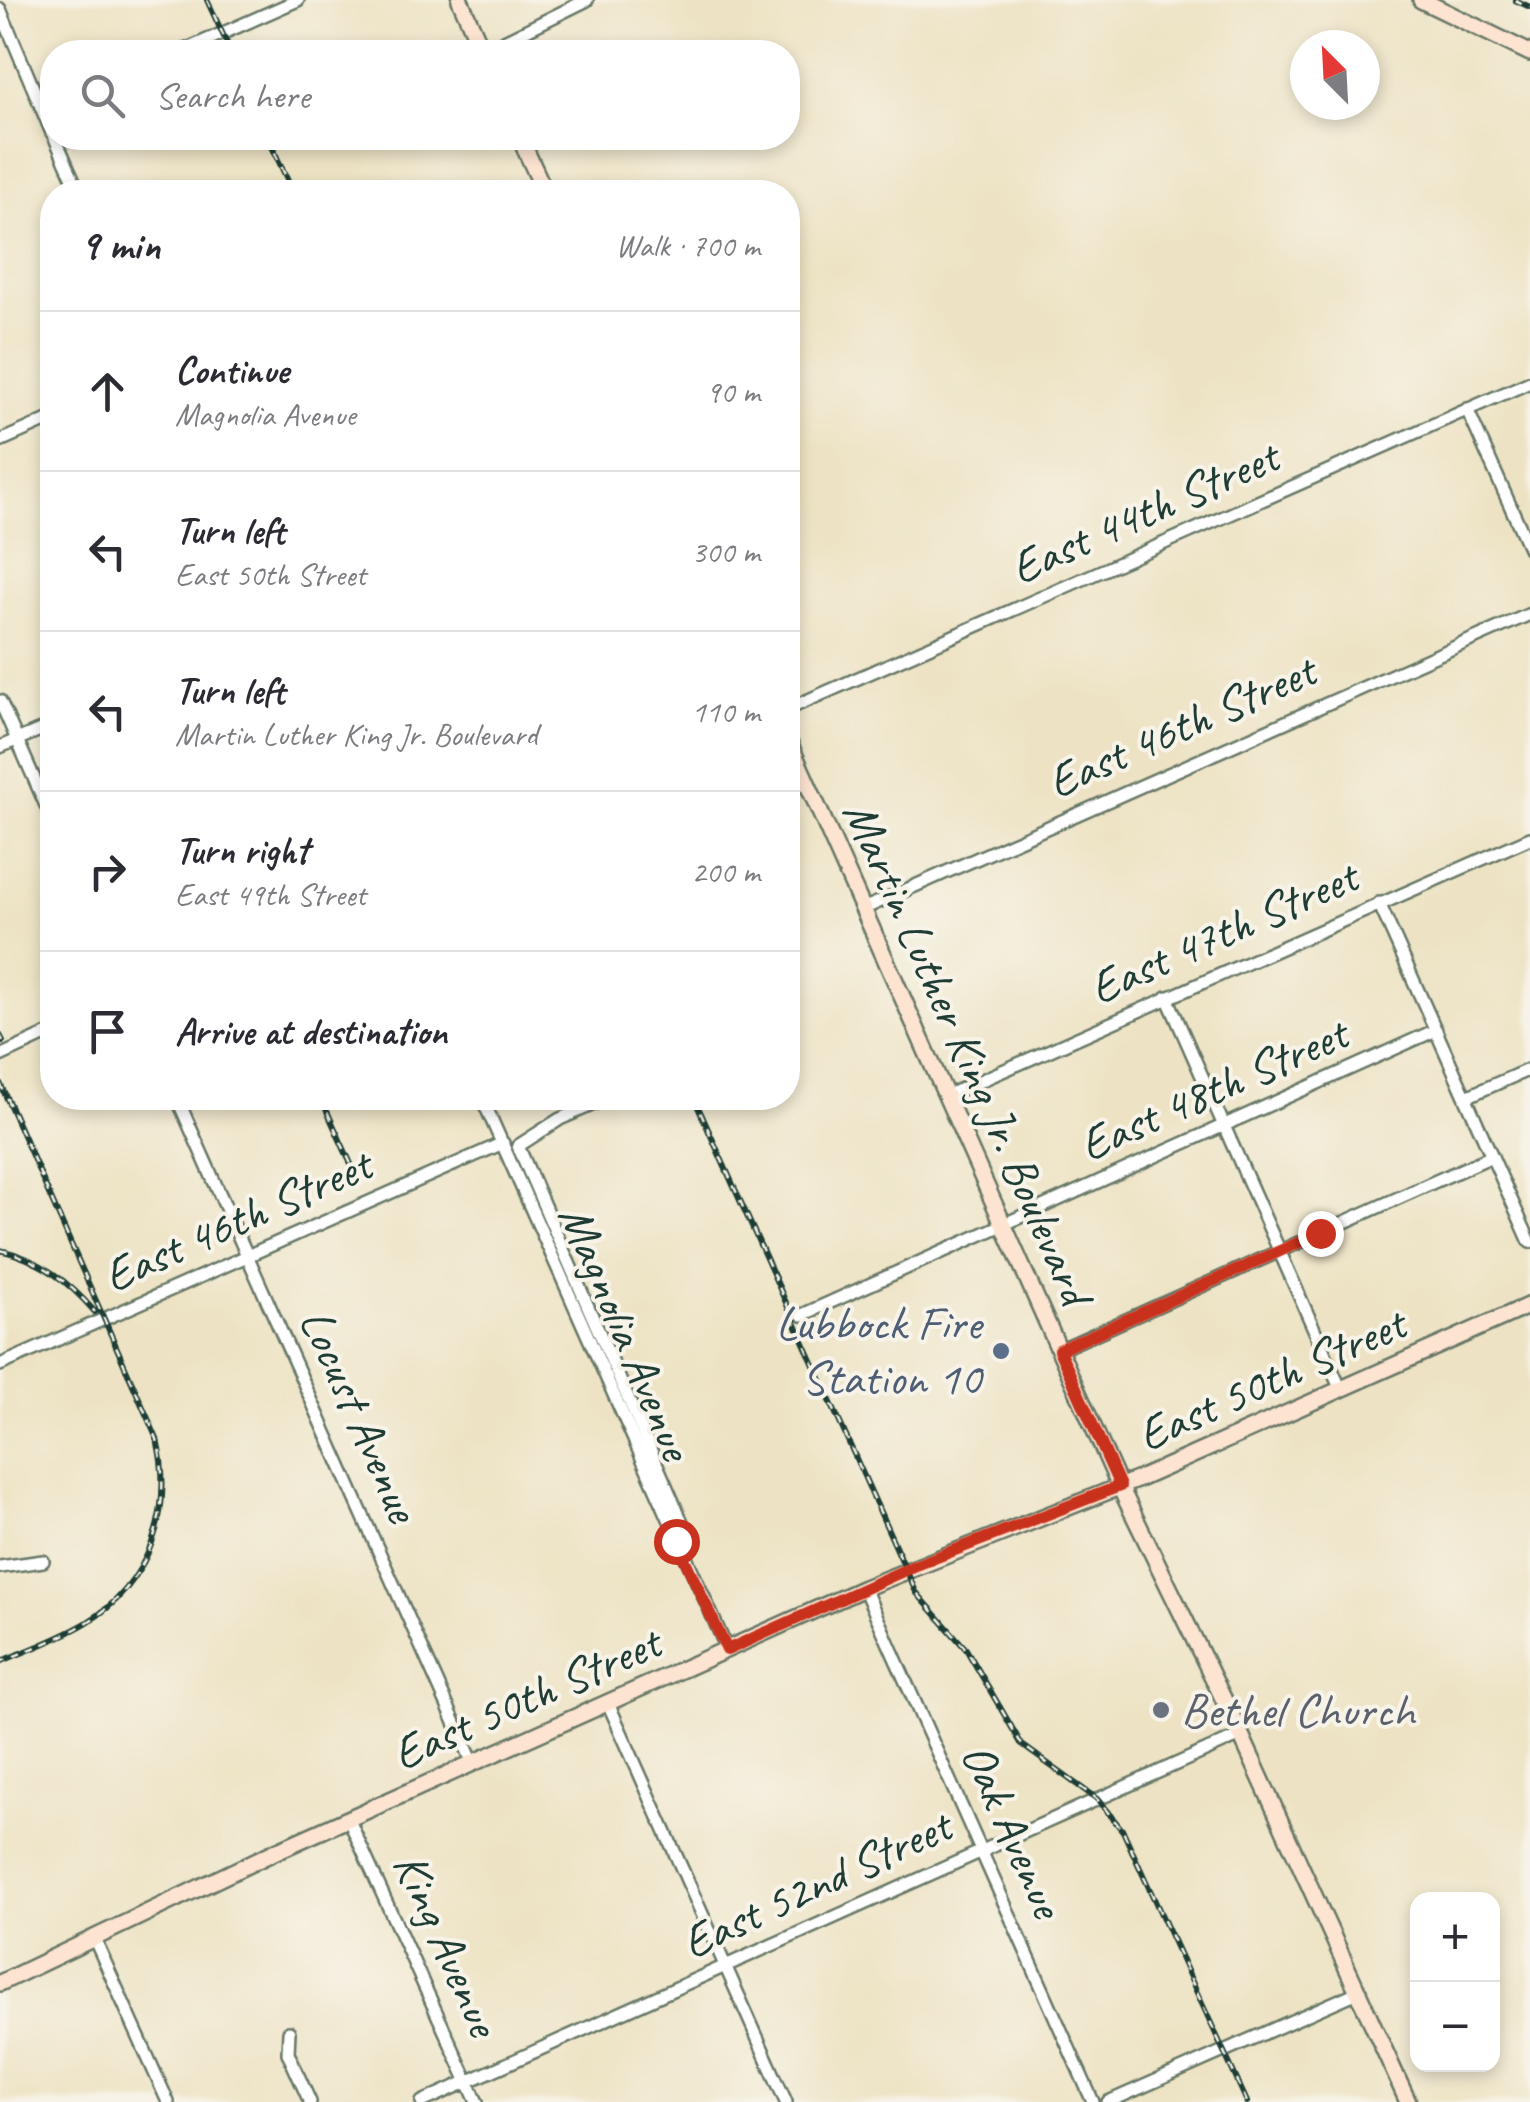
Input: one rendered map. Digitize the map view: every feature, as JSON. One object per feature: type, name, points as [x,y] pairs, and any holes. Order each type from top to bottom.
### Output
[{"type":"main road","points":[[460,0],[477,40]]},
{"type":"main road","points":[[1421,0],[1530,54]]},
{"type":"main road","points":[[526,150],[539,180]]},
{"type":"main road","name":"Martin Luther King Jr. Boulevard","points":[[800,767],[1120,1486],[1241,1735],[1408,2102]]},
{"type":"main road","name":"East 50th Street","points":[[0,1983],[348,1818],[864,1588],[1120,1486],[1530,1305]]},
{"type":"street","points":[[207,40],[298,0]]},
{"type":"street","points":[[506,40],[587,0]]},
{"type":"street","points":[[0,9],[40,94]]},
{"type":"street","points":[[61,150],[74,180]]},
{"type":"street","name":"East 44th Street","points":[[800,704],[1530,382]]},
{"type":"street","points":[[1467,409],[1530,550]]},
{"type":"street","points":[[0,441],[40,423]]},
{"type":"street","name":"East 46th Street","points":[[863,908],[1530,614]]},
{"type":"street","points":[[0,702],[40,792]]},
{"type":"street","points":[[0,746],[40,730]]},
{"type":"street","name":"East 47th Street","points":[[946,1096],[1530,838]]},
{"type":"street","points":[[1379,904],[1530,1242]]},
{"type":"street","points":[[1167,997],[1341,1390]]},
{"type":"street","name":"East 48th Street","points":[[802,1315],[1436,1030]]},
{"type":"street","points":[[0,1056],[40,1038]]},
{"type":"street","points":[[1466,1098],[1530,1069]]},
{"type":"street","name":"Locust Avenue","points":[[182,1110],[473,1763]]},
{"type":"street","name":"Magnolia Avenue","points":[[488,1110],[727,1650]]},
{"type":"street","points":[[581,1110],[518,1146],[565,1262],[688,1536]]},
{"type":"street","name":"East 46th Street","points":[[0,1366],[504,1143]]},
{"type":"street","points":[[1059,1350],[1492,1156]]},
{"type":"street","points":[[0,1567],[43,1561]]},
{"type":"street","name":"Oak Avenue","points":[[864,1588],[1094,2102]]},
{"type":"street","points":[[608,1703],[786,2102]]},
{"type":"street","name":"East 52nd Street","points":[[422,2102],[1241,1735]]},
{"type":"street","name":"King Avenue","points":[[348,1818],[477,2102]]},
{"type":"street","points":[[95,1940],[168,2102]]},
{"type":"street","points":[[1108,2102],[1360,1991]]},
{"type":"street","points":[[290,2032],[288,2053],[310,2102]]},
{"type":"railway","points":[[207,0],[225,40]]},
{"type":"railway","points":[[1515,0],[1530,7]]},
{"type":"railway","points":[[274,150],[287,180]]},
{"type":"railway","points":[[0,1035],[3,1041]]},
{"type":"railway","points":[[0,1083],[157,1439],[162,1492],[159,1518],[141,1567],[108,1607],[86,1623],[0,1662]]},
{"type":"railway","points":[[326,1110],[351,1164]]},
{"type":"railway","points":[[699,1110],[916,1592],[966,1649],[1022,1745],[1097,1799],[1123,1831],[1247,2102]]},
{"type":"railway","points":[[0,1250],[53,1273],[95,1312]]},
{"type":"place","name":"Lubbock Fire Station 10","points":[[1001,1351]]},
{"type":"place","name":"Bethel Church","points":[[1161,1710]]},
{"type":"route","points":[[676,1541],[727,1650],[914,1566],[1120,1486],[1059,1350],[1320,1233]]}]
